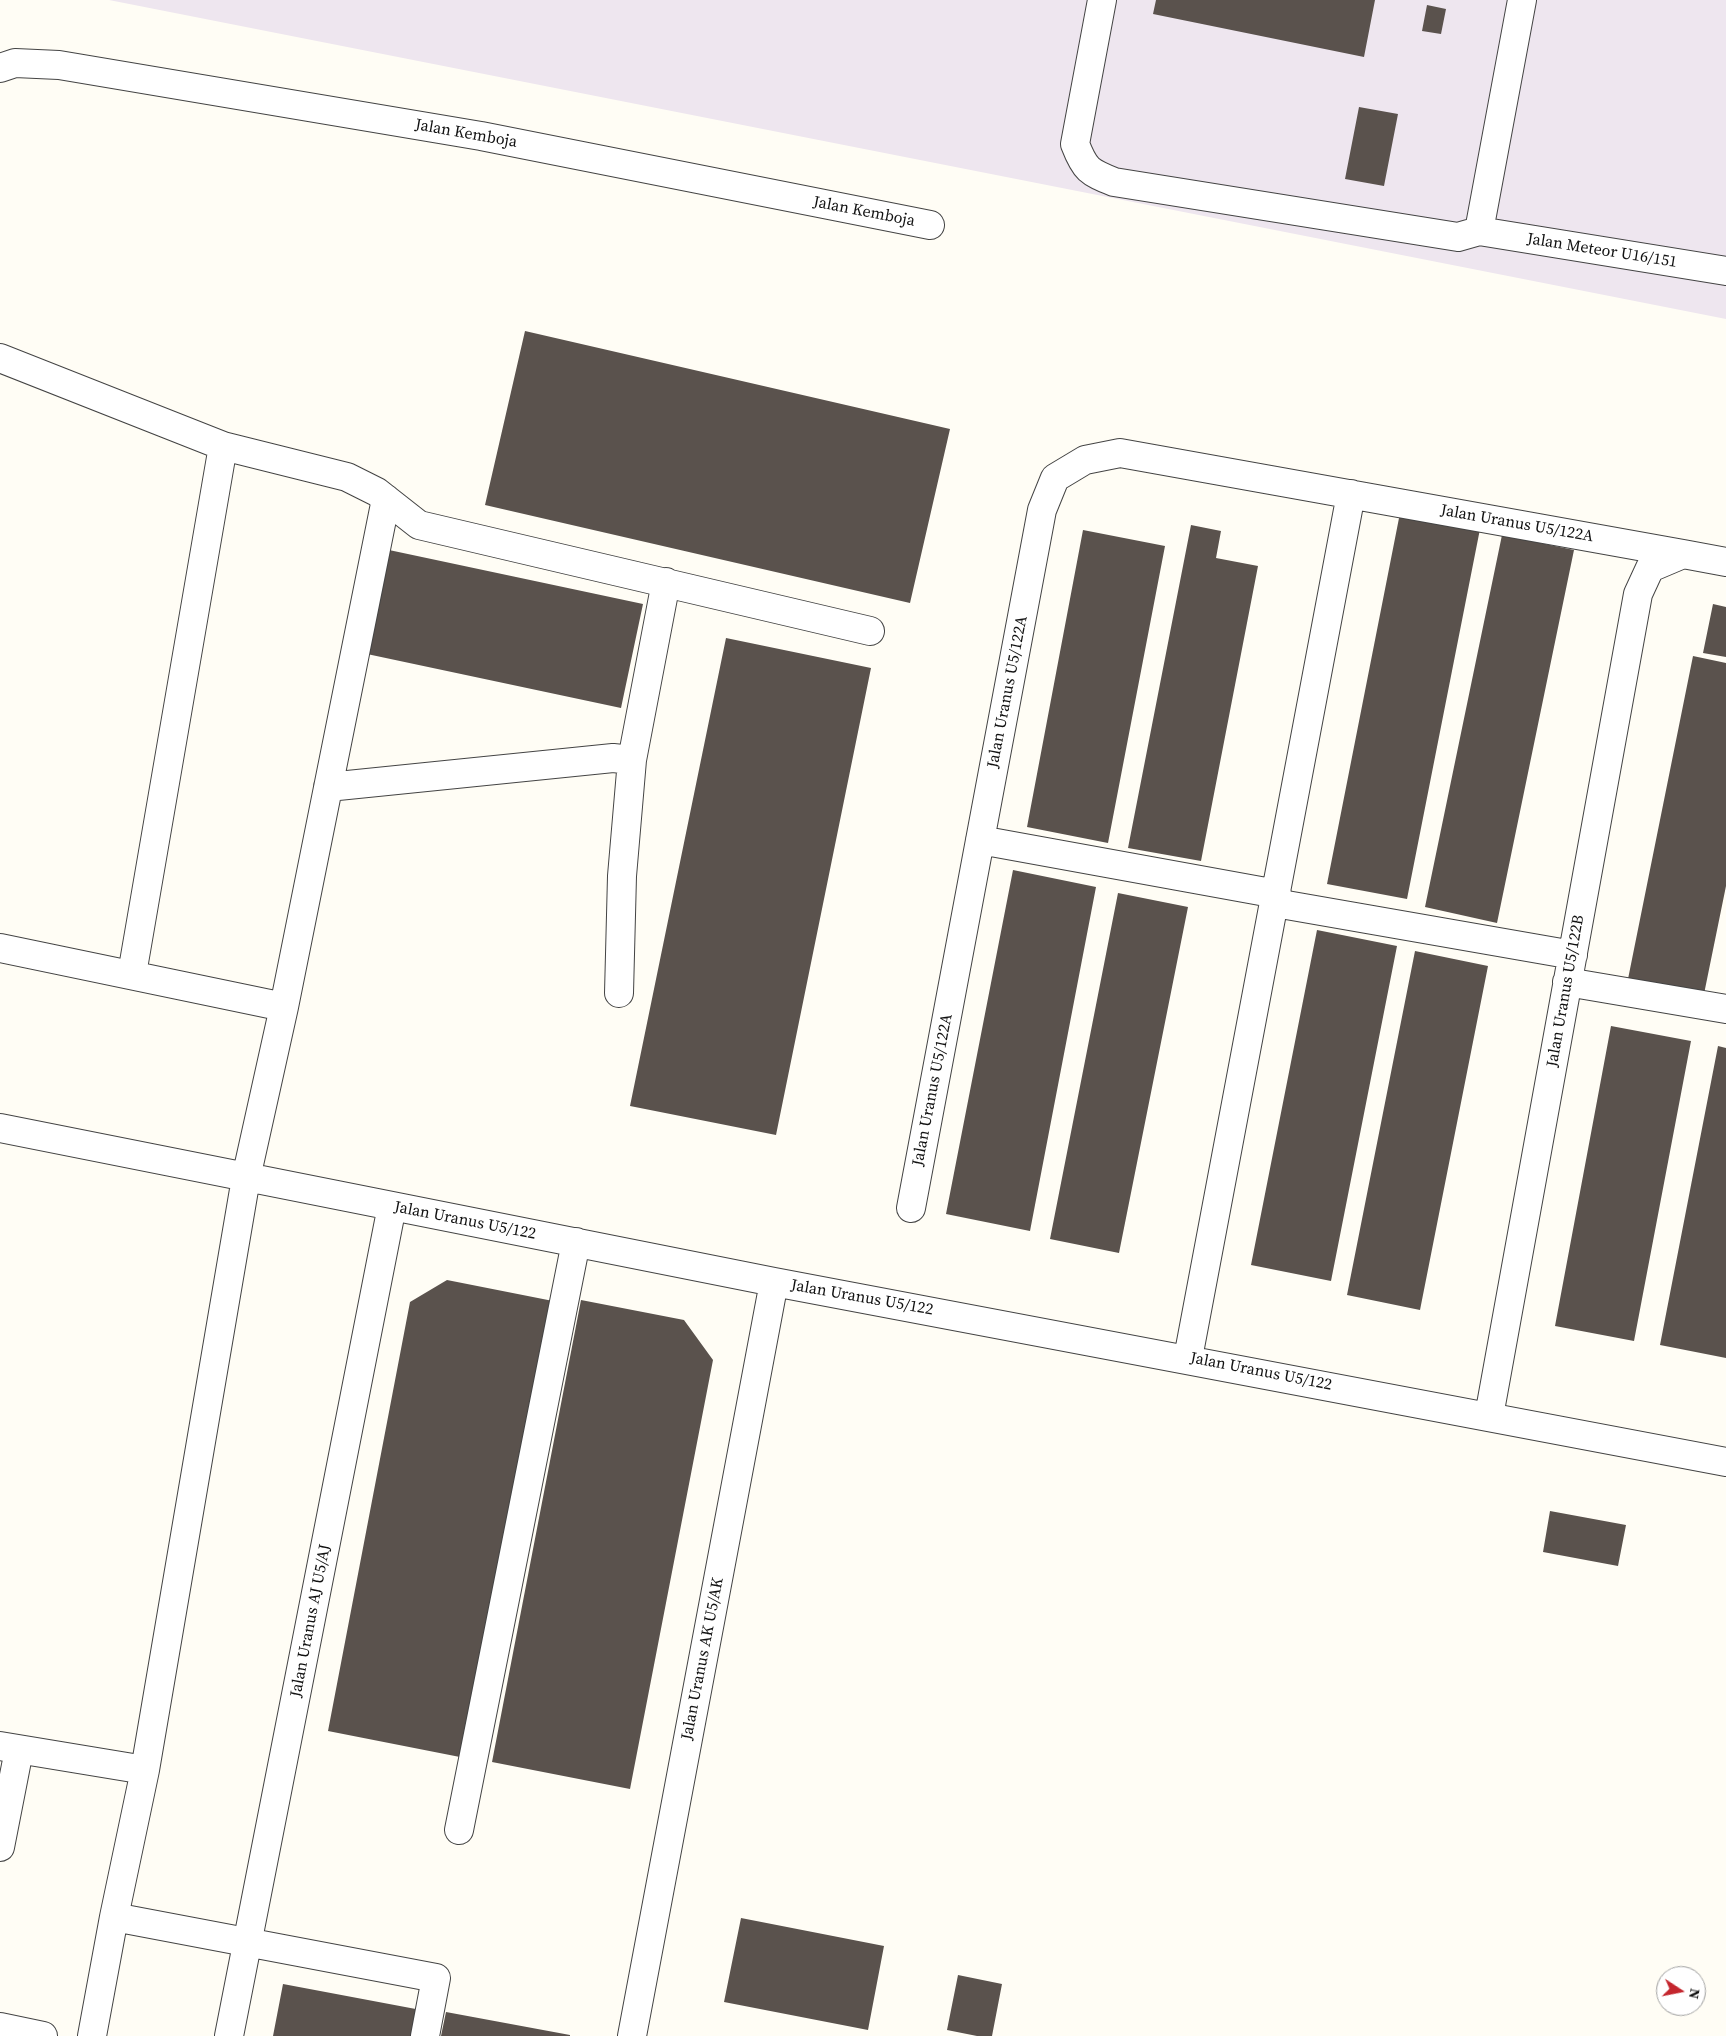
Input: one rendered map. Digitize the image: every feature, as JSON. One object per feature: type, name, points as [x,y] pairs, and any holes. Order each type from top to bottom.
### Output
[{"type":"street","points":[[1102,0],[1075,144],[1083,164],[1096,175],[1114,182],[1458,237],[1479,231],[1522,0]]},
{"type":"street","name":"Jalan Kemboja","points":[[0,68],[15,63],[59,66],[480,136],[930,226]]},
{"type":"street","name":"Jalan Meteor U16/151","points":[[1479,231],[1726,271]]},
{"type":"street","points":[[0,358],[223,446],[346,477],[386,499],[418,525],[870,631]]},
{"type":"street","points":[[132,974],[223,446]]},
{"type":"street","name":"Jalan Uranus U5/122A","points":[[911,1208],[1042,510],[1055,478],[1086,460],[1120,453],[1726,562]]},
{"type":"street","points":[[1188,1358],[1351,494]]},
{"type":"street","points":[[92,2036],[114,1917],[145,1770],[246,1178],[284,1007],[386,499]]},
{"type":"street","name":"Jalan Uranus U5/122B","points":[[1489,1416],[1638,594],[1650,568],[1683,554]]},
{"type":"street","points":[[619,993],[622,876],[632,760],[666,582]]},
{"type":"street","points":[[328,787],[613,758],[632,760]]},
{"type":"street","points":[[980,840],[1573,955]]},
{"type":"street","points":[[0,948],[284,1007]]},
{"type":"street","points":[[1567,982],[1726,1010]]},
{"type":"street","name":"Jalan Uranus U5/122","points":[[0,1128],[774,1282],[1188,1358],[1726,1462]]},
{"type":"street","name":"Jalan Uranus AJ U5/AJ","points":[[229,2036],[392,1206]]},
{"type":"street","points":[[459,1830],[576,1242]]},
{"type":"street","name":"Jalan Uranus AK U5/AK","points":[[632,2036],[774,1282]]},
{"type":"street","points":[[0,1846],[10,1748],[145,1770]]},
{"type":"street","points":[[114,1917],[436,1978],[425,2036]]},
{"type":"street","points":[[0,2028],[42,2036]]},
{"type":"shaded area","points":[[109,0],[1726,0],[1726,319]]},
{"type":"building","points":[[1156,0],[1375,0],[1364,57],[1153,14]]},
{"type":"building","points":[[1427,5],[1446,9],[1441,34],[1422,31]]},
{"type":"building","points":[[1359,107],[1398,114],[1384,186],[1345,179]]},
{"type":"building","points":[[525,331],[950,429],[910,603],[485,505]]},
{"type":"building","points":[[1400,513],[1480,529],[1407,899],[1327,884]]},
{"type":"building","points":[[1191,525],[1221,531],[1216,558],[1258,566],[1201,861],[1128,848]]},
{"type":"building","points":[[1083,530],[1165,546],[1108,843],[1027,827]]},
{"type":"building","points":[[1502,535],[1574,550],[1497,923],[1425,907]]},
{"type":"building","points":[[389,550],[643,604],[621,708],[367,654]]},
{"type":"building","points":[[1713,604],[1726,607],[1726,657],[1703,653]]},
{"type":"building","points":[[726,638],[871,668],[776,1135],[630,1106]]},
{"type":"building","points":[[1693,656],[1726,663],[1726,886],[1704,994],[1628,979]]},
{"type":"building","points":[[1013,870],[1096,887],[1030,1231],[946,1214]]},
{"type":"building","points":[[1118,893],[1188,907],[1119,1253],[1050,1239]]},
{"type":"building","points":[[1317,930],[1397,946],[1331,1281],[1251,1265]]},
{"type":"building","points":[[1415,951],[1488,966],[1420,1310],[1347,1295]]},
{"type":"building","points":[[1611,1026],[1691,1041],[1634,1341],[1555,1326]]},
{"type":"building","points":[[1718,1046],[1726,1048],[1726,1358],[1660,1345]]},
{"type":"building","points":[[447,1280],[553,1301],[465,1758],[328,1731],[410,1302]]},
{"type":"building","points":[[581,1300],[684,1320],[713,1360],[630,1789],[492,1762]]},
{"type":"building","points":[[1550,1511],[1626,1525],[1618,1566],[1543,1552]]},
{"type":"building","points":[[741,1918],[884,1946],[868,2030],[724,2002]]},
{"type":"building","points":[[958,1975],[1002,1984],[992,2036],[977,2036],[947,2030]]},
{"type":"building","points":[[283,1984],[421,2010],[416,2036],[273,2036]]},
{"type":"building","points":[[446,2012],[570,2035],[570,2036],[441,2036]]}]
